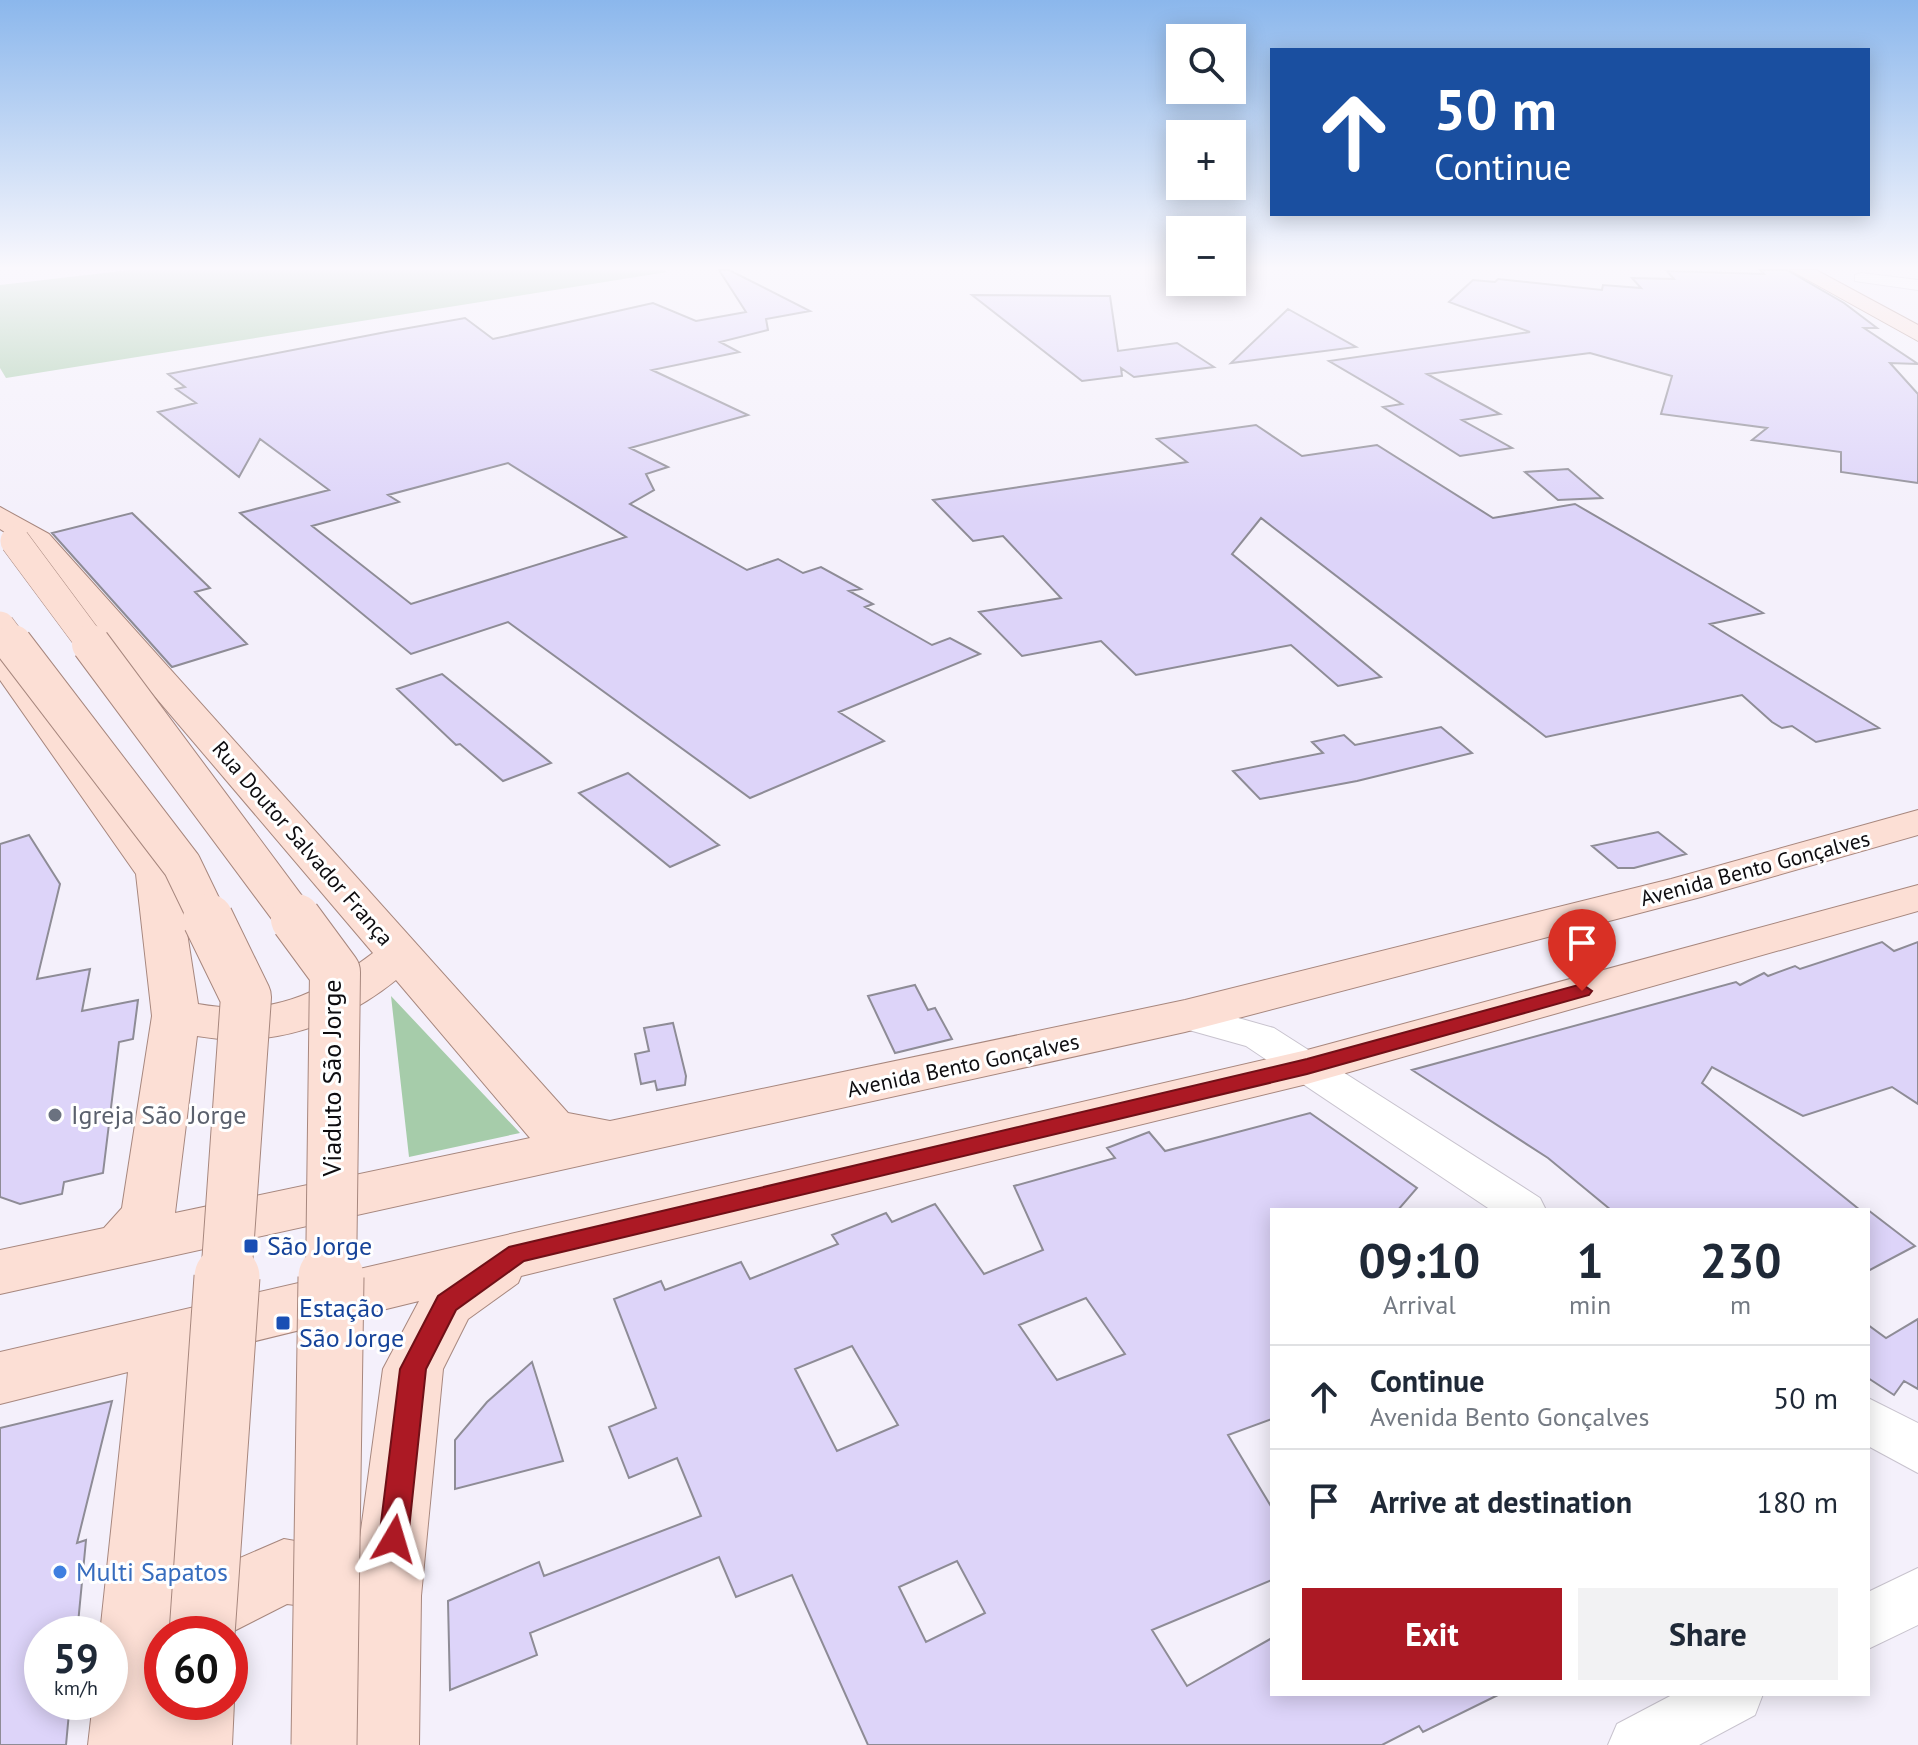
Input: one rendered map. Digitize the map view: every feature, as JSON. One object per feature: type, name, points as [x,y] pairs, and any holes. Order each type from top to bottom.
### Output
[{"type":"main road","name":"Rua Doutor Salvador França","points":[[5,526],[38,540],[552,1129],[620,1141]]},
{"type":"main road","name":"Viaduto São Jorge","points":[[5,526],[335,972],[324,1745]]},
{"type":"main road","points":[[0,626],[182,865],[246,997],[203,1616]]},
{"type":"main road","points":[[0,656],[157,874],[176,1016],[149,1210],[138,1229],[119,1248]]},
{"type":"main road","name":"Avenida Bento Gonçalves","points":[[0,1272],[620,1141],[1185,1016],[1701,884],[1918,822]]},
{"type":"main road","points":[[0,1378],[1307,1067],[1918,898]]},
{"type":"main road","points":[[176,1016],[212,1024],[251,1026],[326,1008],[367,982],[400,954]]},
{"type":"main road","points":[[382,1745],[387,1596],[413,1369],[447,1303],[517,1253]]},
{"type":"main road","points":[[156,1616],[161,1342]]},
{"type":"main road","points":[[196,1616],[213,1603],[284,1571],[338,1577],[387,1596]]},
{"type":"main road","points":[[125,1745],[144,1683]]},
{"type":"main road","points":[[195,1745],[197,1720]]},
{"type":"street","points":[[1185,1016],[1260,1037],[1521,1208]]},
{"type":"street","points":[[1870,1421],[1918,1450]]},
{"type":"street","points":[[1870,1621],[1918,1595]]},
{"type":"street","points":[[1638,1745],[1730,1696]]},
{"type":"green space","points":[[0,351],[172,351],[6,378],[0,368]]},
{"type":"green space","points":[[391,996],[520,1133],[409,1157]]},
{"type":"building","points":[[285,351],[738,351],[652,370],[748,415],[630,448],[668,467],[646,474],[654,490],[630,504],[747,570],[778,559],[803,573],[821,567],[861,589],[849,591],[873,604],[865,607],[932,645],[950,638],[980,654],[839,712],[884,741],[750,798],[508,622],[411,654],[240,513],[329,490],[260,439],[239,477],[158,412],[196,403],[176,389],[185,387],[168,374]],"holes":[[[508,463],[626,537],[411,604],[312,526],[399,502],[388,495]]]},
{"type":"building","points":[[1044,351],[1190,351],[1214,367],[1134,377],[1121,368],[1122,376],[1082,381]]},
{"type":"building","points":[[1243,351],[1321,351],[1231,363]]},
{"type":"building","points":[[1395,351],[1899,351],[1918,364],[1890,363],[1918,394],[1918,483],[1841,472],[1841,452],[1752,440],[1767,428],[1661,414],[1672,376],[1590,353],[1427,374],[1500,414],[1462,420],[1512,448],[1460,456],[1383,407],[1402,404],[1329,361]]},
{"type":"building","points":[[1256,425],[1302,456],[1377,445],[1493,518],[1575,504],[1763,613],[1710,624],[1879,728],[1816,742],[1792,726],[1782,728],[1772,722],[1742,695],[1546,737],[1261,518],[1232,554],[1381,677],[1338,686],[1291,645],[1136,675],[1101,641],[1022,656],[979,612],[1061,598],[1003,536],[973,541],[933,500],[1187,462],[1157,439]]},
{"type":"building","points":[[1568,469],[1602,498],[1558,500],[1525,472]]},
{"type":"building","points":[[132,513],[210,588],[195,592],[247,644],[172,667],[52,533]]},
{"type":"building","points":[[442,674],[551,763],[503,781],[460,744],[456,745],[397,689]]},
{"type":"building","points":[[1441,727],[1472,753],[1357,781],[1260,799],[1233,771],[1323,753],[1312,742],[1344,735],[1355,745]]},
{"type":"building","points":[[628,773],[719,845],[670,867],[579,793]]},
{"type":"building","points":[[1658,832],[1686,854],[1634,868],[1618,868],[1592,846]]},
{"type":"building","points":[[29,835],[60,884],[37,979],[90,969],[82,1011],[138,1000],[133,1039],[119,1042],[103,1173],[64,1182],[62,1194],[20,1204],[0,1197],[0,844]]},
{"type":"building","points":[[1882,942],[1894,951],[1918,942],[1918,1104],[1892,1087],[1803,1116],[1712,1067],[1702,1083],[1858,1208],[1609,1208],[1548,1158],[1412,1070],[1736,982],[1740,985],[1764,973],[1768,976],[1795,966],[1800,969]]},
{"type":"building","points":[[915,985],[928,1010],[935,1008],[952,1039],[895,1053],[868,996]]},
{"type":"building","points":[[673,1023],[686,1076],[685,1085],[657,1090],[655,1081],[641,1084],[635,1054],[649,1051],[644,1028]]},
{"type":"building","points":[[1310,1113],[1417,1188],[1400,1208],[1270,1208],[1270,1420],[1228,1435],[1270,1505],[1270,1581],[1152,1630],[1187,1686],[1270,1639],[1270,1696],[1496,1696],[1423,1732],[1419,1726],[1382,1745],[868,1745],[792,1575],[736,1597],[719,1557],[530,1633],[537,1655],[450,1690],[448,1601],[539,1562],[544,1576],[701,1516],[677,1458],[629,1478],[609,1427],[656,1408],[614,1299],[661,1281],[665,1290],[741,1262],[750,1279],[838,1244],[832,1235],[886,1213],[892,1222],[935,1204],[984,1274],[1043,1250],[1014,1186],[1115,1158],[1107,1148],[1149,1132],[1165,1151]],"holes":[[[1086,1298],[1125,1354],[1057,1380],[1019,1325]],[[852,1346],[898,1425],[837,1451],[795,1369]],[[957,1561],[985,1613],[926,1642],[899,1587]]]},
{"type":"building","points":[[1870,1212],[1915,1246],[1870,1270]]},
{"type":"building","points":[[1918,1319],[1918,1389],[1904,1381],[1894,1395],[1870,1379],[1870,1326],[1886,1338]]},
{"type":"building","points":[[532,1362],[563,1461],[455,1489],[455,1440],[487,1402]]},
{"type":"building","points":[[112,1401],[77,1543],[86,1540],[79,1616],[24,1616],[24,1720],[68,1720],[66,1745],[0,1745],[0,1428]]},
{"type":"place","name":"Igreja São Jorge","points":[[55,1115]]},
{"type":"place","name":"São Jorge","points":[[251,1246]]},
{"type":"place","name":"Estação São Jorge","points":[[283,1323]]},
{"type":"place","name":"Multi Sapatos","points":[[60,1572]]},
{"type":"route","points":[[394,1539],[413,1369],[447,1303],[517,1253],[1307,1067],[1582,991]]}]
